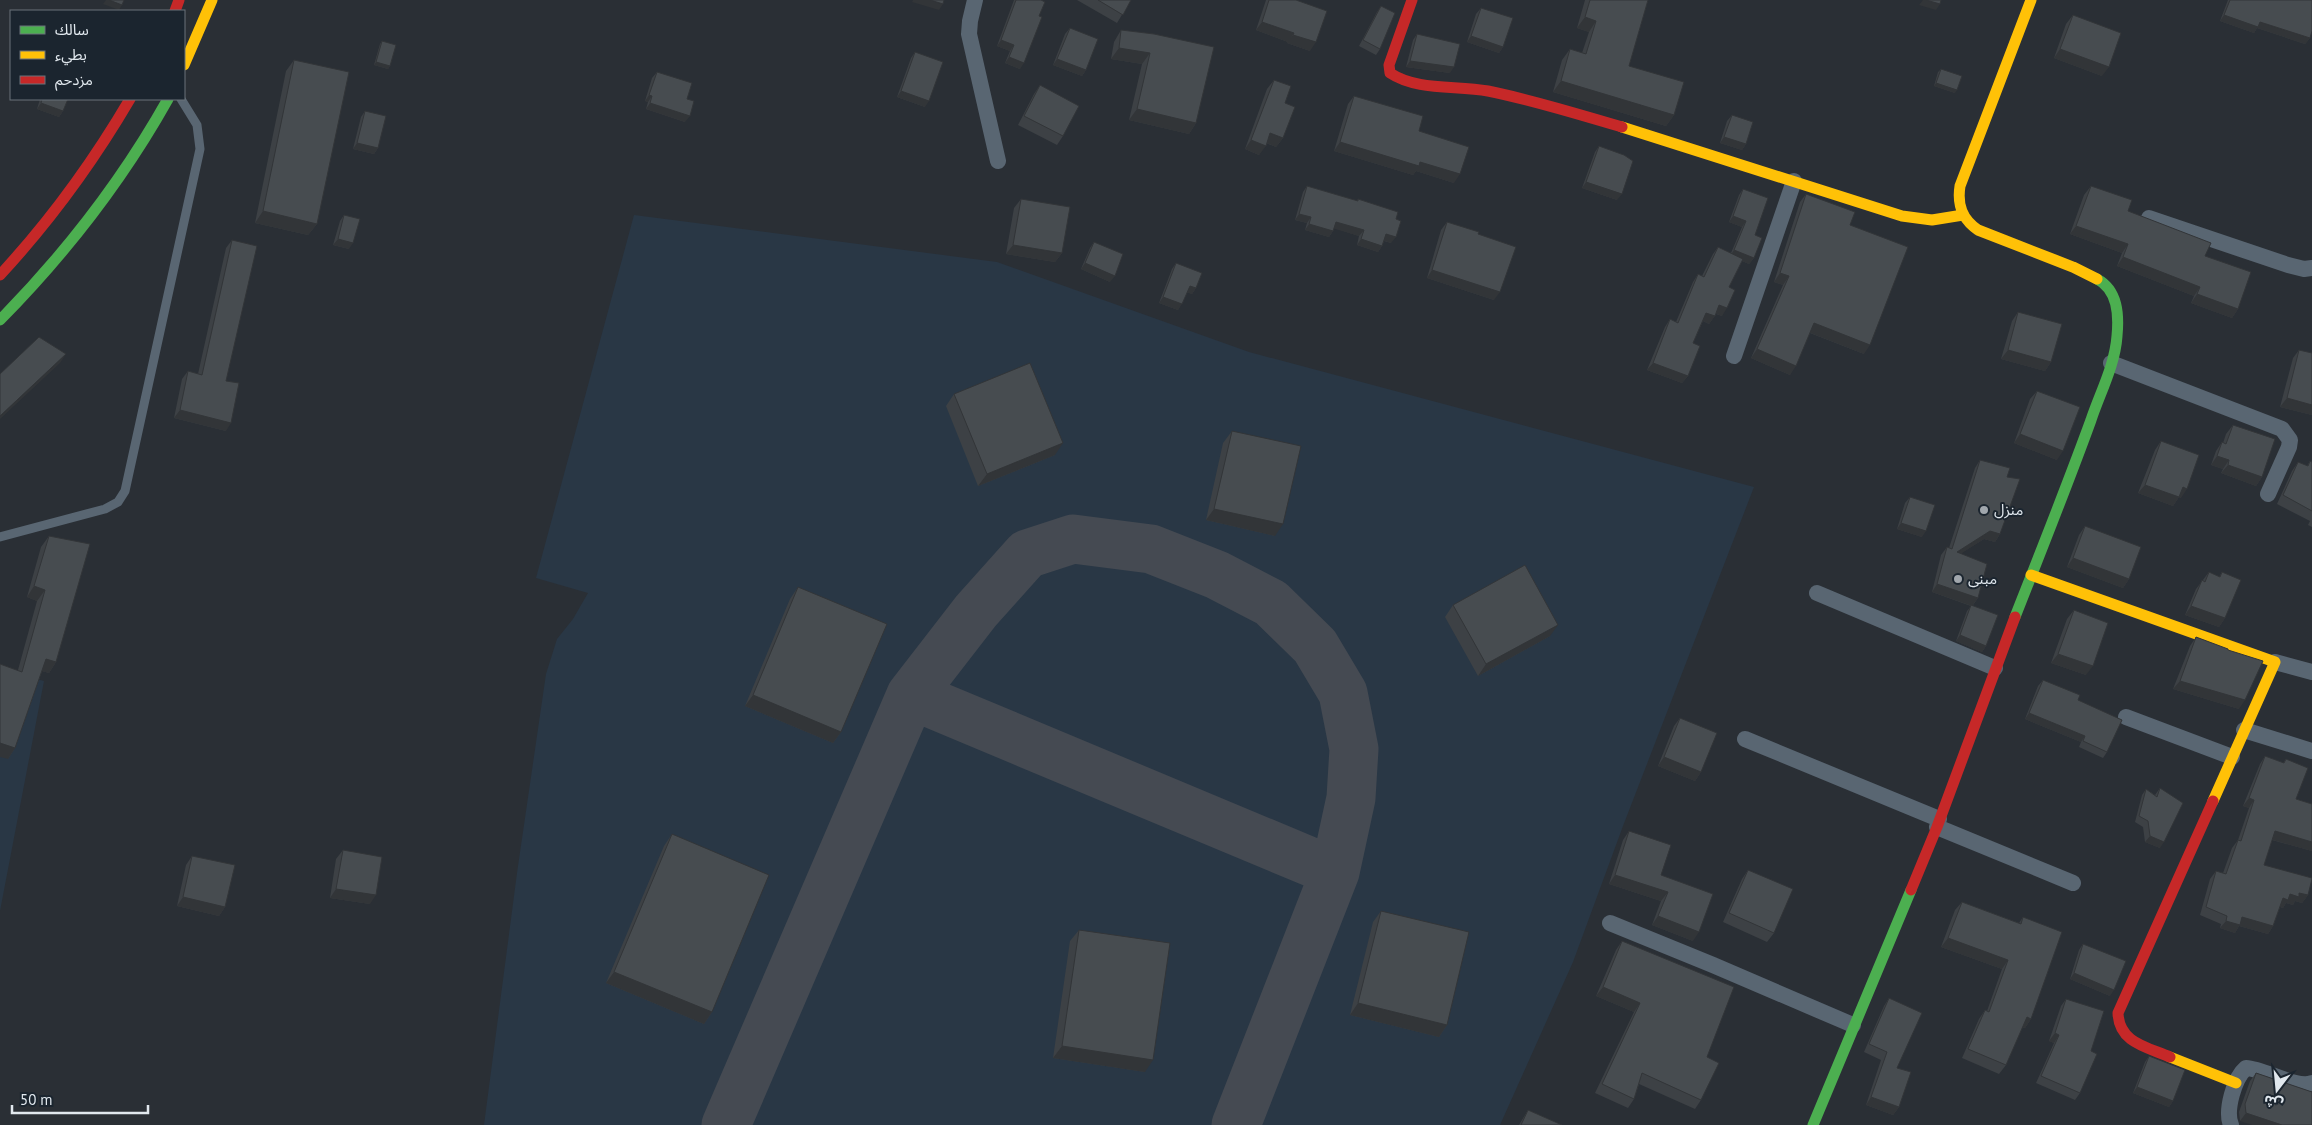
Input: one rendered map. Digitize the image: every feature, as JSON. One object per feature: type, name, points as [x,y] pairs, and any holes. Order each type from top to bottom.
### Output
[{"type":"main road","points":[[185,63],[212,0]]},
{"type":"main road","points":[[1412,0],[1389,65],[1390,73],[1402,81],[1486,91],[1545,104],[1915,219],[1946,221],[1963,215]]},
{"type":"main road","points":[[1813,1125],[1938,823],[2111,363],[2117,337],[2117,304],[2103,282],[2073,267],[1978,230],[1971,226],[1963,215],[1958,202],[1960,186],[2031,0]]},
{"type":"main road","points":[[3,267],[63,201],[99,151],[129,100]]},
{"type":"main road","points":[[0,320],[23,298],[129,166],[150,133],[167,100]]},
{"type":"main road","points":[[2031,575],[2275,662],[2118,1013],[2118,1026],[2122,1034],[2131,1041],[2236,1083]]},
{"type":"street","points":[[975,0],[969,34],[998,161]]},
{"type":"street","points":[[1734,356],[1794,181]]},
{"type":"street","points":[[2149,218],[2288,265],[2304,269],[2312,268]]},
{"type":"street","points":[[2111,363],[2274,424],[2282,429],[2290,440],[2290,447],[2268,494]]},
{"type":"street","points":[[1817,593],[1995,668]]},
{"type":"street","points":[[2275,662],[2312,672]]},
{"type":"street","points":[[2126,717],[2232,757]]},
{"type":"street","points":[[2244,730],[2312,750]]},
{"type":"street","points":[[1745,739],[2073,883]]},
{"type":"street","points":[[1610,923],[1853,1025]]},
{"type":"street","points":[[2230,1125],[2227,1117],[2236,1083],[2240,1073],[2246,1068],[2256,1068],[2300,1084],[2312,1083]]},
{"type":"lane","points":[[0,537],[105,509],[118,502],[125,491],[200,149],[197,125],[182,100]]},
{"type":"shaded area","points":[[634,215],[997,262],[1249,352],[1754,487],[1623,826],[1573,962],[1500,1125],[484,1125],[517,873],[546,674],[557,639],[573,619],[588,593],[536,578]]},
{"type":"shaded area","points":[[0,669],[44,681],[0,911]]},
{"type":"building","points":[[109,0],[124,0],[122,5]]},
{"type":"building","points":[[930,0],[944,0],[943,4]]},
{"type":"building","points":[[1016,0],[1041,0],[1045,2],[1039,16],[1042,17],[1024,63],[1009,57],[1014,45],[1001,40]]},
{"type":"building","points":[[1098,0],[1131,0],[1123,15]]},
{"type":"building","points":[[1269,0],[1296,0],[1327,11],[1316,42],[1262,22]]},
{"type":"building","points":[[1590,0],[1648,0],[1629,66],[1684,82],[1674,115],[1561,81],[1570,49],[1586,54],[1596,21],[1585,17]]},
{"type":"building","points":[[1926,0],[1941,0],[1940,4]]},
{"type":"building","points":[[2230,0],[2312,0],[2312,31],[2310,38],[2260,22],[2258,27],[2224,15]]},
{"type":"building","points":[[1381,6],[1395,13],[1380,49],[1363,40]]},
{"type":"building","points":[[1481,8],[1513,18],[1503,47],[1471,36]]},
{"type":"building","points":[[2073,15],[2121,33],[2109,67],[2060,49]]},
{"type":"building","points":[[1070,28],[1098,39],[1086,70],[1057,59]]},
{"type":"building","points":[[1121,30],[1154,34],[1214,47],[1196,123],[1137,109],[1150,53],[1119,48]]},
{"type":"building","points":[[1417,34],[1460,44],[1454,67],[1410,61]]},
{"type":"building","points":[[382,41],[396,45],[390,66],[376,62]]},
{"type":"building","points":[[915,52],[943,62],[929,101],[901,91]]},
{"type":"building","points":[[294,60],[349,72],[317,224],[263,211]]},
{"type":"building","points":[[1941,69],[1962,76],[1957,90],[1936,83]]},
{"type":"building","points":[[657,72],[692,83],[687,99],[694,101],[690,116],[650,103],[652,96],[649,95]]},
{"type":"building","points":[[1274,80],[1291,86],[1285,103],[1295,107],[1283,138],[1270,133],[1266,146],[1251,140]]},
{"type":"building","points":[[1040,85],[1079,106],[1063,136],[1024,116]]},
{"type":"building","points":[[1354,96],[1423,116],[1419,131],[1469,147],[1460,174],[1420,162],[1419,166],[1340,142]]},
{"type":"building","points":[[42,100],[68,100],[63,111],[41,103]]},
{"type":"building","points":[[365,111],[386,116],[378,148],[357,143]]},
{"type":"building","points":[[1732,115],[1753,122],[1746,144],[1724,137]]},
{"type":"building","points":[[1599,146],[1624,155],[1633,161],[1622,194],[1586,182]]},
{"type":"building","points":[[1307,186],[1358,201],[1358,199],[1398,212],[1396,219],[1401,221],[1396,237],[1386,234],[1382,246],[1361,239],[1364,230],[1336,222],[1333,231],[1309,224],[1311,217],[1299,214]]},
{"type":"building","points":[[2091,186],[2132,200],[2128,211],[2211,243],[2205,256],[2251,272],[2238,309],[2197,294],[2200,287],[2123,257],[2128,244],[2076,226]]},
{"type":"building","points":[[1743,189],[1768,198],[1755,235],[1762,238],[1754,258],[1734,250],[1746,221],[1733,216]]},
{"type":"building","points":[[1806,194],[1855,212],[1850,225],[1908,247],[1870,345],[1814,323],[1796,366],[1757,349],[1789,276],[1780,273]]},
{"type":"building","points":[[1021,199],[1070,207],[1062,253],[1013,245]]},
{"type":"building","points":[[344,215],[360,219],[353,243],[338,239]]},
{"type":"building","points":[[1447,222],[1516,247],[1500,292],[1432,270]]},
{"type":"building","points":[[232,240],[257,246],[226,381],[239,383],[231,423],[180,410],[188,371],[202,375]]},
{"type":"building","points":[[1094,242],[1123,254],[1115,276],[1085,263]]},
{"type":"building","points":[[1718,247],[1743,259],[1729,287],[1735,290],[1727,308],[1719,305],[1715,316],[1706,313],[1693,343],[1700,346],[1688,376],[1653,363],[1670,319],[1678,323],[1698,274],[1704,277]]},
{"type":"building","points":[[1176,263],[1202,273],[1196,288],[1190,286],[1182,304],[1163,297]]},
{"type":"building","points":[[2018,312],[2062,324],[2051,362],[2008,350]]},
{"type":"building","points":[[39,337],[66,354],[0,416],[0,374]]},
{"type":"building","points":[[2299,350],[2312,353],[2312,405],[2287,398]]},
{"type":"building","points":[[1030,363],[1063,443],[987,474],[954,394]]},
{"type":"building","points":[[2037,391],[2080,407],[2063,451],[2020,434]]},
{"type":"building","points":[[2233,425],[2275,439],[2262,477],[2228,465],[2229,460],[2217,456],[2222,442],[2226,444]]},
{"type":"building","points":[[1232,431],[1301,446],[1283,524],[1214,509]]},
{"type":"building","points":[[2161,441],[2199,455],[2187,489],[2183,487],[2179,497],[2145,485]]},
{"type":"building","points":[[1980,460],[2010,468],[2007,477],[2020,479],[2000,534],[1990,531],[1957,552],[1987,564],[1978,598],[1937,584],[1947,547],[1952,549]]},
{"type":"building","points":[[2310,461],[2312,462],[2312,511],[2283,495],[2298,462],[2308,466]]},
{"type":"building","points":[[1910,497],[1935,505],[1926,531],[1901,523]]},
{"type":"building","points":[[2085,526],[2141,547],[2129,579],[2073,558]]},
{"type":"building","points":[[49,536],[90,544],[56,662],[46,659],[15,748],[0,743],[0,664],[22,672],[45,590],[34,586]]},
{"type":"building","points":[[1525,565],[1558,625],[1486,664],[1453,605]]},
{"type":"building","points":[[2209,572],[2220,577],[2222,572],[2241,580],[2225,618],[2191,606],[2202,580],[2205,582]]},
{"type":"building","points":[[798,587],[887,624],[841,732],[753,695]]},
{"type":"building","points":[[1971,605],[1998,615],[1986,646],[1960,635]]},
{"type":"building","points":[[2074,610],[2108,623],[2093,666],[2058,654]]},
{"type":"building","points":[[2196,637],[2263,661],[2245,700],[2180,681]]},
{"type":"building","points":[[2043,680],[2080,695],[2078,700],[2122,720],[2107,752],[2083,741],[2085,736],[2029,713]]},
{"type":"building","points":[[1680,718],[1717,733],[1701,772],[1664,757]]},
{"type":"building","points":[[2265,756],[2284,763],[2286,759],[2308,768],[2296,799],[2312,804],[2312,842],[2275,831],[2264,865],[2312,879],[2308,895],[2299,893],[2299,897],[2290,894],[2288,900],[2283,898],[2273,926],[2242,917],[2240,925],[2226,921],[2227,916],[2206,907],[2216,871],[2226,874],[2238,840],[2241,841],[2254,800],[2249,798]]},
{"type":"building","points":[[2160,788],[2183,803],[2164,842],[2150,836],[2148,821],[2139,816],[2146,789],[2157,797]]},
{"type":"building","points":[[1629,831],[1671,845],[1661,875],[1713,894],[1699,932],[1658,916],[1668,892],[1615,875]]},
{"type":"building","points":[[672,834],[769,875],[712,1012],[614,972]]},
{"type":"building","points":[[343,850],[382,857],[376,895],[336,889]]},
{"type":"building","points":[[192,856],[235,865],[225,907],[183,897]]},
{"type":"building","points":[[1748,870],[1793,889],[1774,933],[1729,913]]},
{"type":"building","points":[[1962,902],[2021,924],[2023,917],[2062,932],[2031,1019],[2027,1017],[2006,1065],[1968,1049],[1985,1010],[1989,1012],[2008,960],[1948,938]]},
{"type":"building","points":[[1381,911],[1469,932],[1447,1025],[1358,1003]]},
{"type":"building","points":[[1079,930],[1170,943],[1153,1060],[1062,1046]]},
{"type":"building","points":[[1622,941],[1734,987],[1707,1057],[1719,1063],[1701,1100],[1642,1073],[1634,1099],[1602,1084],[1640,1003],[1603,987]]},
{"type":"building","points":[[2083,944],[2126,961],[2114,990],[2074,973]]},
{"type":"building","points":[[1889,998],[1922,1013],[1897,1068],[1911,1072],[1899,1107],[1871,1097],[1887,1052],[1869,1044]]},
{"type":"building","points":[[2066,999],[2104,1011],[2091,1051],[2097,1054],[2080,1093],[2041,1076],[2059,1035],[2055,1033]]},
{"type":"building","points":[[2149,1056],[2185,1070],[2173,1101],[2137,1087]]},
{"type":"building","points":[[2256,1073],[2312,1092],[2312,1125],[2282,1125],[2246,1113],[2245,1104]]},
{"type":"building","points":[[1528,1110],[1562,1125],[1521,1125]]},
{"type":"taxiway","points":[[726,1125],[911,695],[976,611],[1027,554],[1073,539],[1151,549],[1217,575],[1271,603],[1315,646],[1343,693],[1354,749],[1351,798],[1335,872],[1236,1125]]},
{"type":"taxiway","points":[[911,695],[1335,872]]},
{"type":"traffic: fast","points":[[0,320],[48,269],[91,215],[132,159],[167,100]]},
{"type":"traffic: fast","points":[[2015,617],[2107,379],[2116,347],[2118,328],[2116,304],[2109,290],[2097,279]]},
{"type":"traffic: fast","points":[[1813,1125],[1911,890]]},
{"type":"traffic: slow","points":[[185,63],[212,0]]},
{"type":"traffic: slow","points":[[2031,0],[1960,186],[1960,205],[1964,216],[1978,230],[2073,267],[2097,279]]},
{"type":"traffic: slow","points":[[1622,127],[1902,216],[1932,220],[1963,215]]},
{"type":"traffic: slow","points":[[2031,575],[2275,662],[2213,801]]},
{"type":"traffic: slow","points":[[2170,1057],[2236,1083]]},
{"type":"traffic: jam","points":[[175,10],[179,0]]},
{"type":"traffic: jam","points":[[1412,0],[1389,65],[1390,73],[1412,83],[1488,91],[1622,127]]},
{"type":"traffic: jam","points":[[0,275],[36,234],[70,190],[129,100]]},
{"type":"traffic: jam","points":[[1911,890],[1937,827],[2015,617]]},
{"type":"traffic: jam","points":[[2170,1057],[2144,1047],[2129,1037],[2123,1031],[2118,1013],[2213,801]]},
{"type":"place","name":"منزل","points":[[1984,510]]},
{"type":"place","name":"مبنى","points":[[1958,579]]}]
